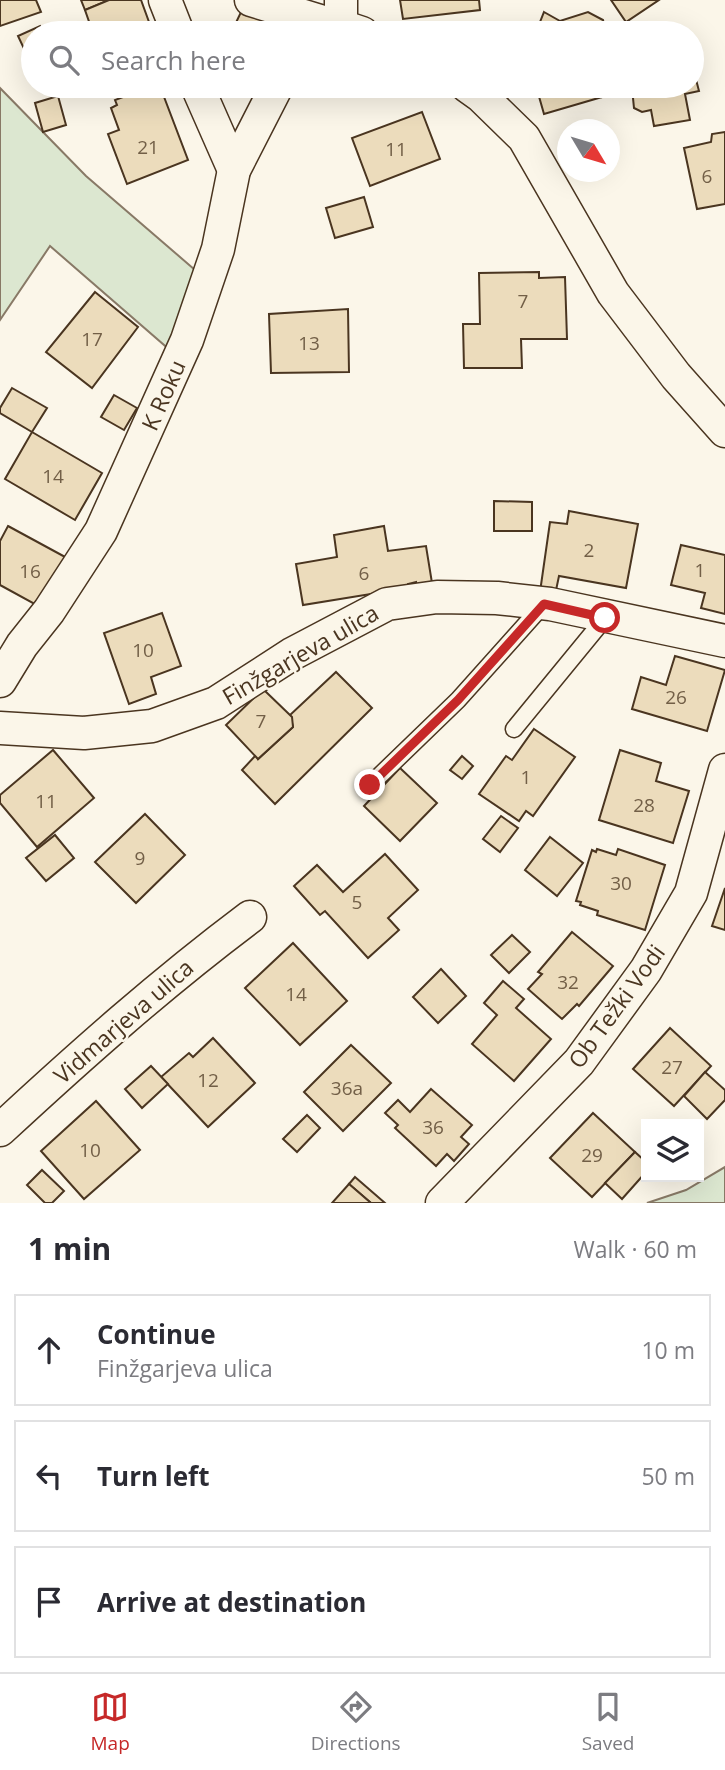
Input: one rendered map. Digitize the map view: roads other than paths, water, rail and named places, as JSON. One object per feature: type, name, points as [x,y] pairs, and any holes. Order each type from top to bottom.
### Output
[{"type":"street","points":[[165,0],[173,21]]},
{"type":"street","points":[[251,0],[328,21]]},
{"type":"street","points":[[202,98],[234,170]]},
{"type":"street","name":"K Roku","points":[[0,681],[101,531],[187,340],[218,249],[234,170],[271,98]]},
{"type":"street","points":[[483,98],[524,138],[613,293],[676,376],[725,431]]},
{"type":"street","name":"Finžgarjeva ulica","points":[[0,728],[84,733],[152,726],[216,703],[292,654],[387,604],[436,597],[497,598],[544,604],[725,641]]},
{"type":"street","name":"Ob Težki Vodi","points":[[442,1203],[579,1062],[646,970],[691,892],[725,771]]},
{"type":"street","name":"Vidmarjeva ulica","points":[[0,1130],[107,1031],[250,917]]},
{"type":"lane","points":[[370,785],[458,700],[544,604]]},
{"type":"lane","points":[[514,729],[605,618]]}]
